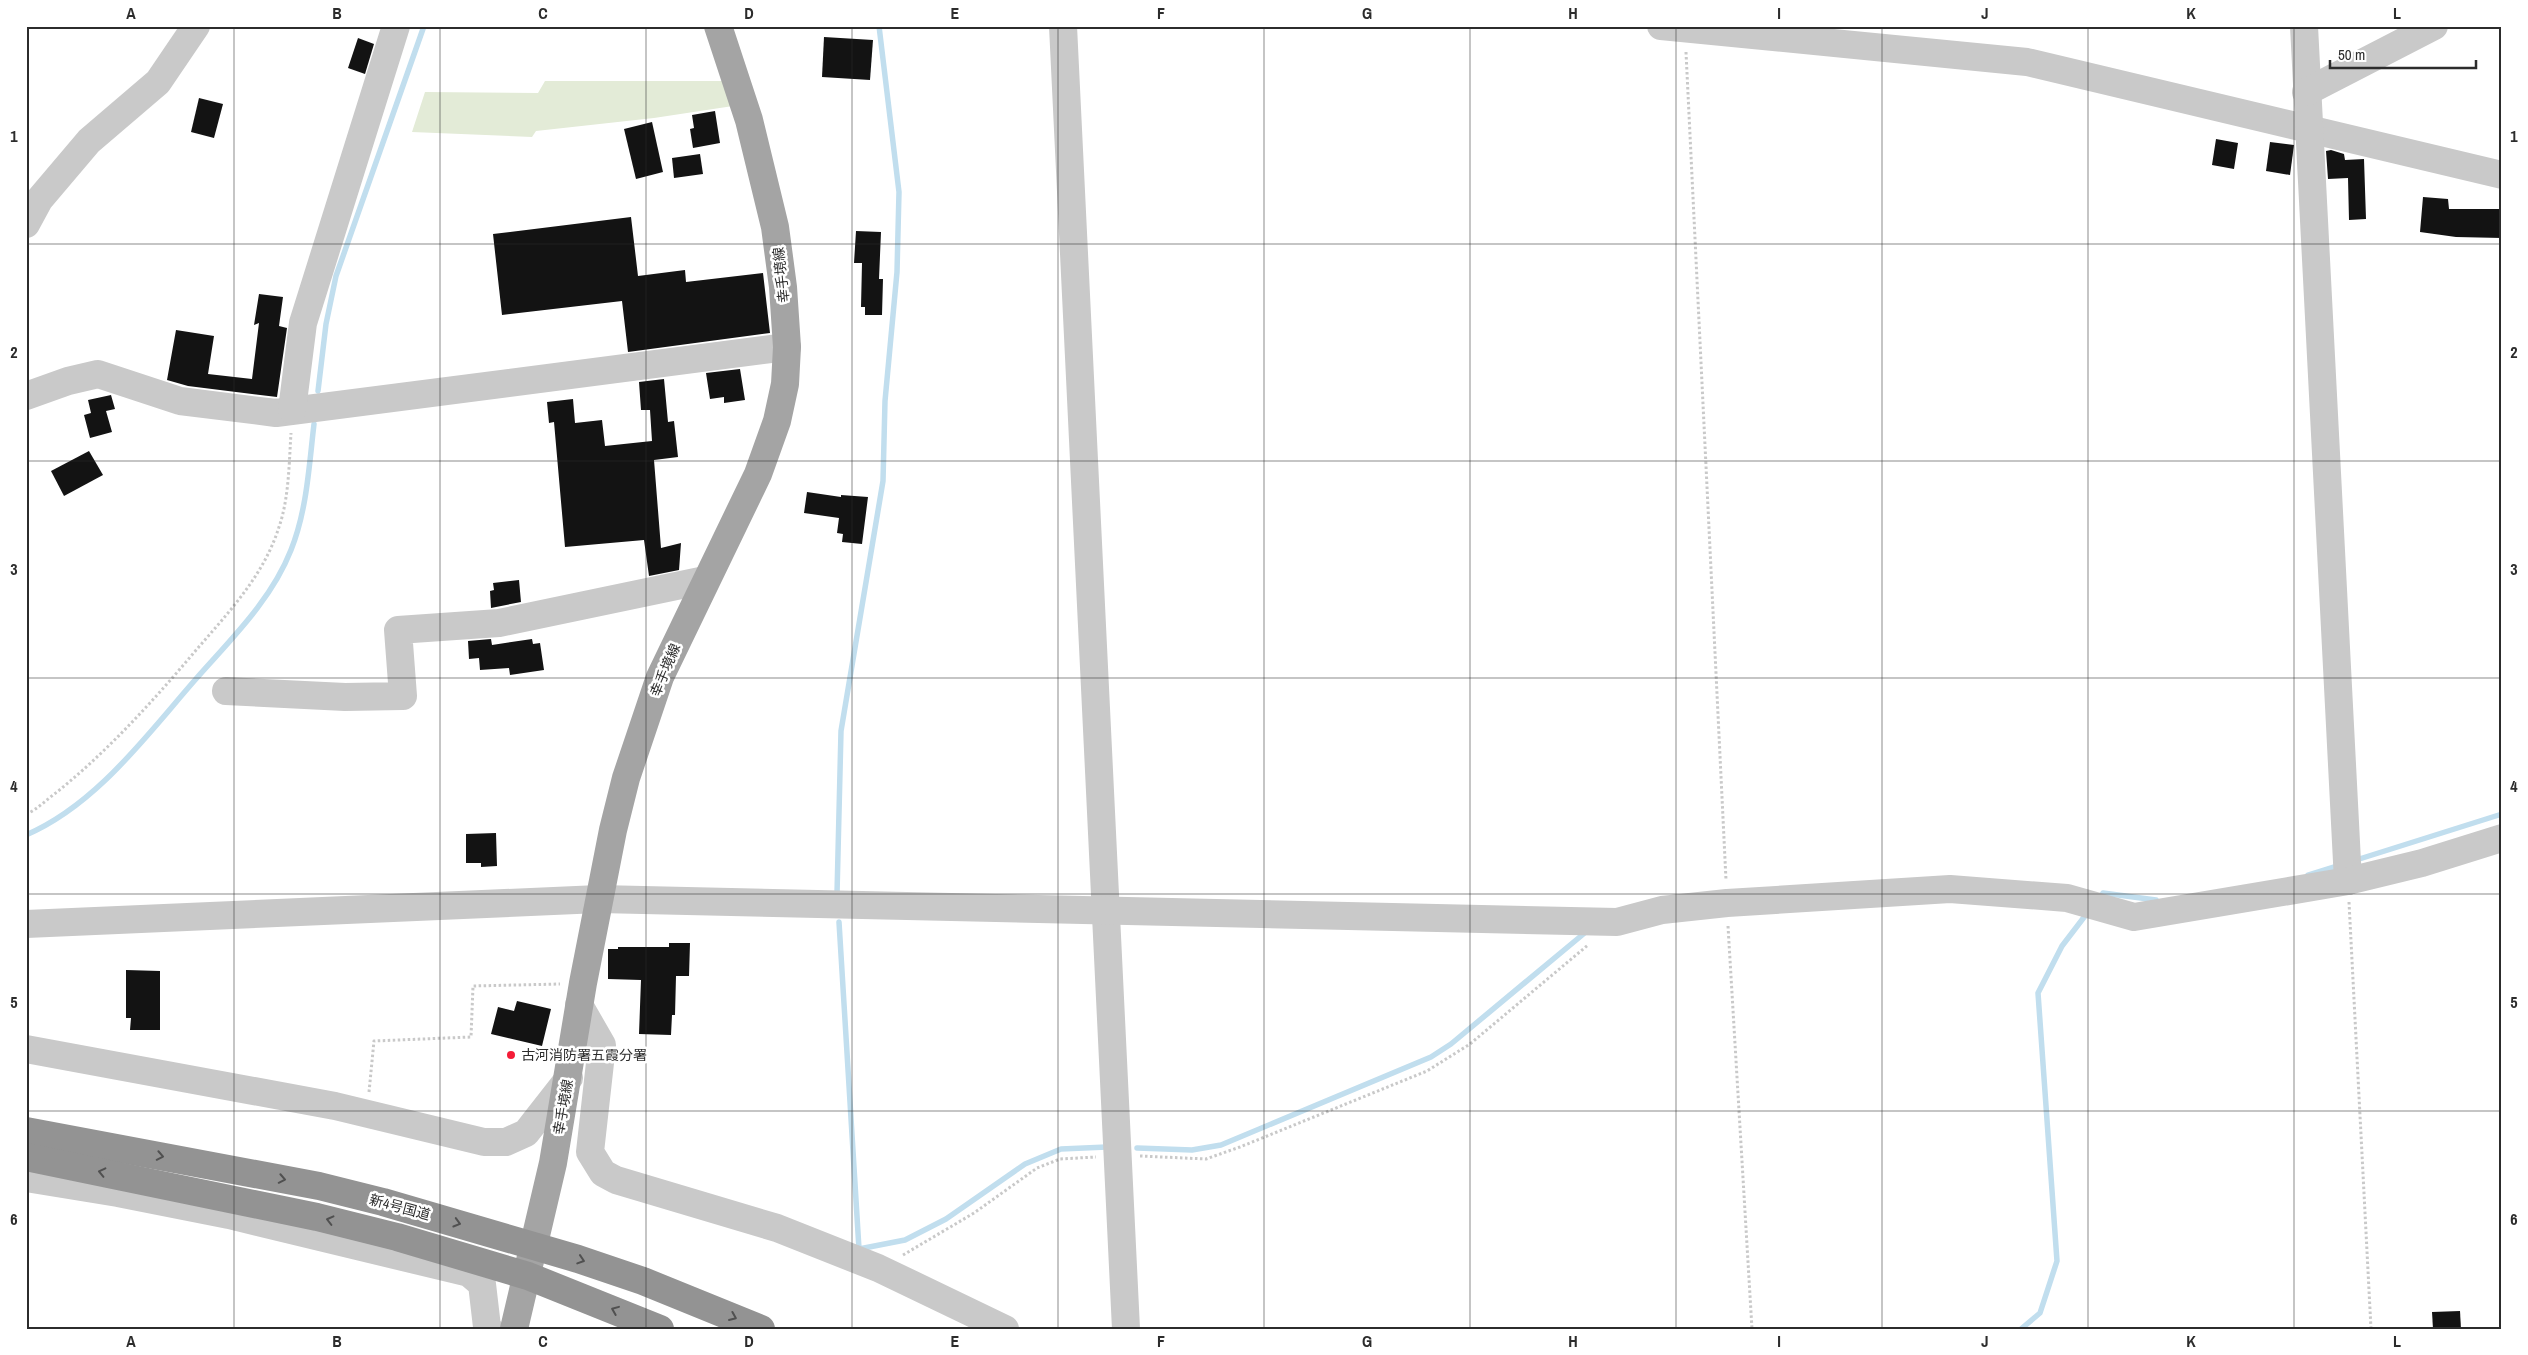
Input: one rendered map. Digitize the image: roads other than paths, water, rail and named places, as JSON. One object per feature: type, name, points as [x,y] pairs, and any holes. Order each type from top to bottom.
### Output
[{"type":"highway","name":"新4号国道","points":[[26,1131],[319,1186],[384,1202],[534,1246],[643,1281],[761,1329]]},
{"type":"highway","points":[[26,1157],[317,1217],[442,1249],[528,1276],[660,1329]]},
{"type":"main road","name":"幸手境線","points":[[514,1329],[528,1276],[553,1163],[599,899],[626,778],[660,678],[705,580],[758,474],[777,421],[785,384],[787,347],[783,287],[775,227],[749,120],[718,26]]},
{"type":"street","points":[[26,224],[39,200],[89,141],[158,82],[196,26]]},
{"type":"street","points":[[292,410],[303,323],[396,26]]},
{"type":"street","points":[[1063,26],[1120,1155],[1126,1329]]},
{"type":"street","points":[[2304,26],[2347,869]]},
{"type":"street","points":[[2306,92],[2434,26]]},
{"type":"street","points":[[1673,27],[2027,62],[2310,128],[2502,176]]},
{"type":"street","points":[[26,396],[68,381],[98,374],[180,401],[276,412],[787,347]]},
{"type":"street","points":[[226,691],[345,696],[403,696],[398,630],[499,622],[705,580]]},
{"type":"street","points":[[26,924],[599,899],[1617,922],[1662,910],[1950,890],[2067,898],[2134,917],[2347,869],[2422,863],[2502,838]]},
{"type":"street","points":[[581,994],[602,1045],[590,1152],[603,1173],[616,1180],[777,1228],[878,1268],[1005,1329]]},
{"type":"street","points":[[26,1049],[368,1114],[484,1142],[506,1142],[526,1133],[569,1078]]},
{"type":"street","points":[[26,1178],[118,1193],[229,1215],[469,1273],[482,1284],[487,1328],[489,1329]]},
{"type":"waterway","points":[[318,391],[326,324],[336,276],[424,26]]},
{"type":"waterway","points":[[837,894],[841,731],[883,481],[885,401],[897,272],[899,192],[879,26]]},
{"type":"waterway","points":[[26,835],[51,822],[97,788],[138,746],[261,603],[283,569],[301,519],[307,488],[314,424]]},
{"type":"waterway","points":[[2353,861],[2502,814]]},
{"type":"waterway","points":[[2308,875],[2340,865]]},
{"type":"waterway","points":[[2099,899],[2103,893],[2156,900]]},
{"type":"waterway","points":[[2021,1329],[2040,1313],[2057,1261],[2038,993],[2062,946],[2088,912]]},
{"type":"waterway","points":[[839,922],[859,1249],[905,1240],[946,1219],[1025,1164],[1061,1149],[1107,1147]]},
{"type":"waterway","points":[[1137,1148],[1192,1150],[1221,1145],[1431,1057],[1451,1044],[1587,931]]},
{"type":"place","name":"古河消防署五霞分署","points":[[511,1055]]}]
